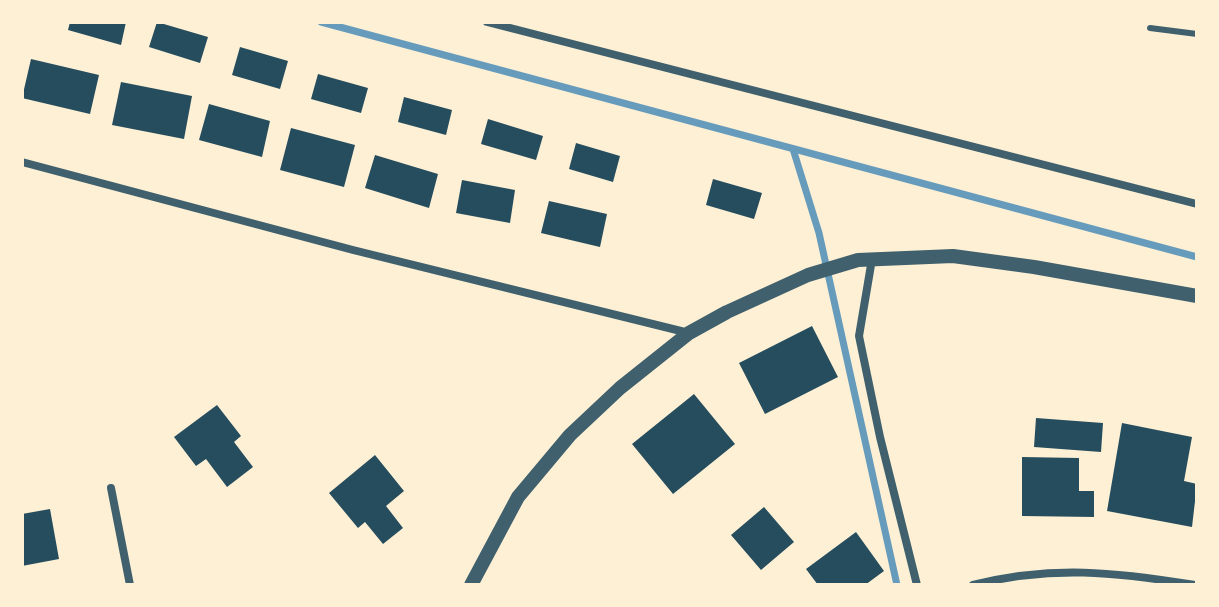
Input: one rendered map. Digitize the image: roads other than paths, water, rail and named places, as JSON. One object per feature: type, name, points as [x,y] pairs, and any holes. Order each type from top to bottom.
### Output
[{"type":"street","points":[[487,22],[1197,204]]},
{"type":"street","points":[[22,162],[338,246],[689,333]]},
{"type":"street","points":[[471,585],[518,497],[570,435],[620,388],[689,333],[808,275],[865,259],[953,256],[1197,296]]},
{"type":"street","points":[[865,259],[859,336],[880,437],[917,585]]},
{"type":"street","points":[[111,488],[130,585]]},
{"type":"street","points":[[973,585],[1013,575],[1068,572],[1126,574],[1195,585]]},
{"type":"lane","points":[[1150,28],[1197,34]]},
{"type":"waterway","points":[[321,22],[1197,257]]},
{"type":"waterway","points":[[793,149],[819,233],[897,585]]}]
